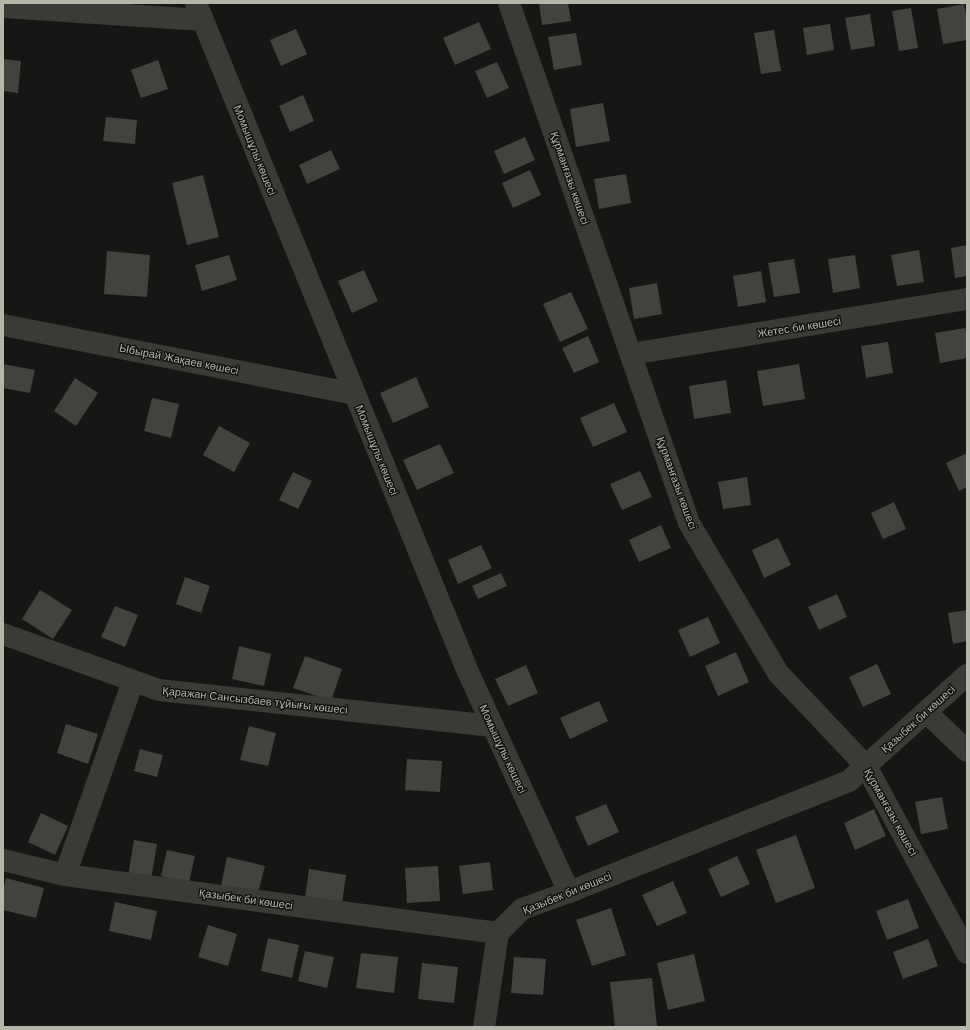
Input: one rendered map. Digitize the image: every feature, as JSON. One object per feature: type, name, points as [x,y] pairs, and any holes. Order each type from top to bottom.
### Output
[{"type":"street","name":"Құрманғазы көшесі","points":[[509,3],[689,523],[778,673],[866,766],[967,953]]},
{"type":"street","points":[[3,7],[200,11]]},
{"type":"street","name":"Момышұлы көшесі","points":[[200,11],[468,672],[569,892]]},
{"type":"street","name":"Жетес би көшесі","points":[[631,354],[967,299]]},
{"type":"street","name":"Ыбырай Жақаев көшесі","points":[[3,325],[355,394]]},
{"type":"street","name":"Қаражан Сансызбаев тұйығы көшесі","points":[[3,634],[159,690],[493,726]]},
{"type":"street","name":"Қазыбек би көшесі","points":[[3,860],[65,875],[498,933],[522,909],[569,892],[849,781],[967,674]]},
{"type":"street","points":[[65,875],[133,681]]},
{"type":"street","points":[[926,712],[967,751]]},
{"type":"street","points":[[484,1027],[498,933]]},
{"type":"building","points":[[539,3],[568,3],[571,21],[542,25]]},
{"type":"building","points":[[964,4],[967,20],[967,40],[943,44],[937,9]]},
{"type":"building","points":[[911,8],[918,48],[899,51],[892,11]]},
{"type":"building","points":[[870,14],[875,46],[851,50],[845,18]]},
{"type":"building","points":[[479,22],[491,49],[455,65],[443,38]]},
{"type":"building","points":[[830,24],[834,50],[807,55],[803,28]]},
{"type":"building","points":[[296,29],[307,54],[281,66],[270,40]]},
{"type":"building","points":[[774,30],[781,71],[761,74],[754,33]]},
{"type":"building","points":[[576,33],[582,65],[554,70],[548,37]]},
{"type":"building","points":[[3,59],[21,61],[18,93],[3,91]]},
{"type":"building","points":[[158,60],[168,89],[141,98],[131,70]]},
{"type":"building","points":[[497,62],[509,88],[487,98],[475,71]]},
{"type":"building","points":[[303,95],[314,121],[290,132],[279,106]]},
{"type":"building","points":[[603,103],[610,141],[576,147],[570,109]]},
{"type":"building","points":[[106,117],[137,120],[135,144],[103,141]]},
{"type":"building","points":[[525,137],[535,160],[504,174],[494,151]]},
{"type":"building","points":[[331,150],[340,169],[307,184],[299,165]]},
{"type":"building","points":[[530,170],[541,195],[513,208],[502,183]]},
{"type":"building","points":[[626,174],[631,203],[599,209],[594,179]]},
{"type":"building","points":[[203,175],[219,237],[187,245],[172,183]]},
{"type":"building","points":[[967,245],[967,276],[955,278],[951,248]]},
{"type":"building","points":[[919,250],[924,282],[897,286],[891,255]]},
{"type":"building","points":[[107,251],[150,255],[147,297],[104,294]]},
{"type":"building","points":[[229,255],[237,280],[202,291],[195,265]]},
{"type":"building","points":[[855,255],[860,288],[833,293],[828,259]]},
{"type":"building","points":[[794,259],[800,293],[774,297],[768,263]]},
{"type":"building","points":[[364,270],[378,301],[352,313],[338,281]]},
{"type":"building","points":[[761,271],[766,302],[738,307],[733,276]]},
{"type":"building","points":[[657,283],[662,314],[634,319],[629,288]]},
{"type":"building","points":[[571,292],[588,329],[560,342],[543,304]]},
{"type":"building","points":[[965,328],[967,337],[967,358],[940,363],[935,333]]},
{"type":"building","points":[[588,336],[599,362],[574,373],[562,348]]},
{"type":"building","points":[[888,342],[893,373],[866,378],[861,346]]},
{"type":"building","points":[[3,364],[35,370],[30,393],[3,388]]},
{"type":"building","points":[[799,364],[805,399],[763,406],[757,371]]},
{"type":"building","points":[[416,377],[429,407],[393,423],[380,393]]},
{"type":"building","points":[[75,378],[98,393],[76,426],[54,411]]},
{"type":"building","points":[[726,380],[731,413],[694,419],[689,386]]},
{"type":"building","points":[[152,398],[179,404],[171,438],[144,431]]},
{"type":"building","points":[[614,403],[627,432],[593,447],[580,418]]},
{"type":"building","points":[[219,426],[250,443],[234,472],[203,455]]},
{"type":"building","points":[[440,444],[454,473],[417,490],[403,460]]},
{"type":"building","points":[[967,453],[967,487],[959,491],[946,463]]},
{"type":"building","points":[[640,471],[652,497],[622,510],[610,484]]},
{"type":"building","points":[[293,472],[312,481],[298,509],[279,500]]},
{"type":"building","points":[[747,477],[751,505],[723,509],[718,482]]},
{"type":"building","points":[[894,502],[906,529],[883,539],[871,513]]},
{"type":"building","points":[[661,525],[671,548],[639,562],[629,540]]},
{"type":"building","points":[[778,538],[791,565],[764,578],[752,550]]},
{"type":"building","points":[[481,545],[492,568],[458,584],[448,560]]},
{"type":"building","points":[[501,573],[507,586],[478,599],[472,586]]},
{"type":"building","points":[[185,577],[210,586],[201,613],[176,604]]},
{"type":"building","points":[[40,590],[72,610],[53,639],[22,619]]},
{"type":"building","points":[[837,594],[847,617],[819,630],[808,607]]},
{"type":"building","points":[[115,606],[138,615],[125,647],[101,637]]},
{"type":"building","points":[[967,610],[967,641],[953,644],[948,613]]},
{"type":"building","points":[[708,617],[720,643],[690,657],[678,630]]},
{"type":"building","points":[[239,646],[271,654],[264,686],[232,679]]},
{"type":"building","points":[[736,652],[749,682],[718,696],[705,666]]},
{"type":"building","points":[[305,656],[342,669],[331,701],[293,688]]},
{"type":"building","points":[[877,664],[891,694],[863,707],[849,677]]},
{"type":"building","points":[[526,665],[538,693],[508,706],[495,679]]},
{"type":"building","points":[[599,701],[608,721],[570,739],[560,718]]},
{"type":"building","points":[[66,724],[98,734],[88,764],[57,753]]},
{"type":"building","points":[[249,726],[276,733],[268,766],[240,760]]},
{"type":"building","points":[[140,749],[163,755],[157,777],[134,771]]},
{"type":"building","points":[[407,759],[442,761],[440,792],[405,790]]},
{"type":"building","points":[[942,797],[948,829],[921,834],[915,802]]},
{"type":"building","points":[[606,804],[619,832],[588,846],[575,817]]},
{"type":"building","points":[[874,809],[886,836],[855,850],[844,823]]},
{"type":"building","points":[[41,813],[68,826],[55,855],[28,842]]},
{"type":"building","points":[[796,835],[815,888],[776,903],[756,850]]},
{"type":"building","points":[[134,840],[157,844],[151,880],[128,876]]},
{"type":"building","points":[[167,850],[195,856],[189,882],[161,876]]},
{"type":"building","points":[[737,856],[750,884],[721,897],[708,869]]},
{"type":"building","points":[[227,857],[265,866],[258,893],[221,886]]},
{"type":"building","points":[[490,862],[493,890],[463,894],[459,866]]},
{"type":"building","points":[[438,866],[440,901],[407,903],[405,868]]},
{"type":"building","points":[[309,869],[346,875],[342,903],[305,898]]},
{"type":"building","points":[[6,878],[44,888],[36,918],[3,910],[3,890]]},
{"type":"building","points":[[673,881],[687,913],[657,926],[642,895]]},
{"type":"building","points":[[908,899],[919,928],[887,940],[876,911]]},
{"type":"building","points":[[115,902],[157,911],[151,940],[109,931]]},
{"type":"building","points":[[611,908],[626,955],[592,966],[576,920]]},
{"type":"building","points":[[208,925],[237,934],[228,966],[198,957]]},
{"type":"building","points":[[268,938],[299,945],[292,978],[261,971]]},
{"type":"building","points":[[928,939],[938,966],[903,979],[893,952]]},
{"type":"building","points":[[305,951],[334,957],[327,988],[298,981]]},
{"type":"building","points":[[361,953],[398,957],[394,993],[356,988]]},
{"type":"building","points":[[694,954],[705,1001],[668,1010],[657,963]]},
{"type":"building","points":[[514,957],[546,959],[543,995],[511,993]]},
{"type":"building","points":[[422,963],[458,967],[454,1003],[418,999]]},
{"type":"building","points":[[652,978],[657,1027],[615,1027],[610,982]]}]
